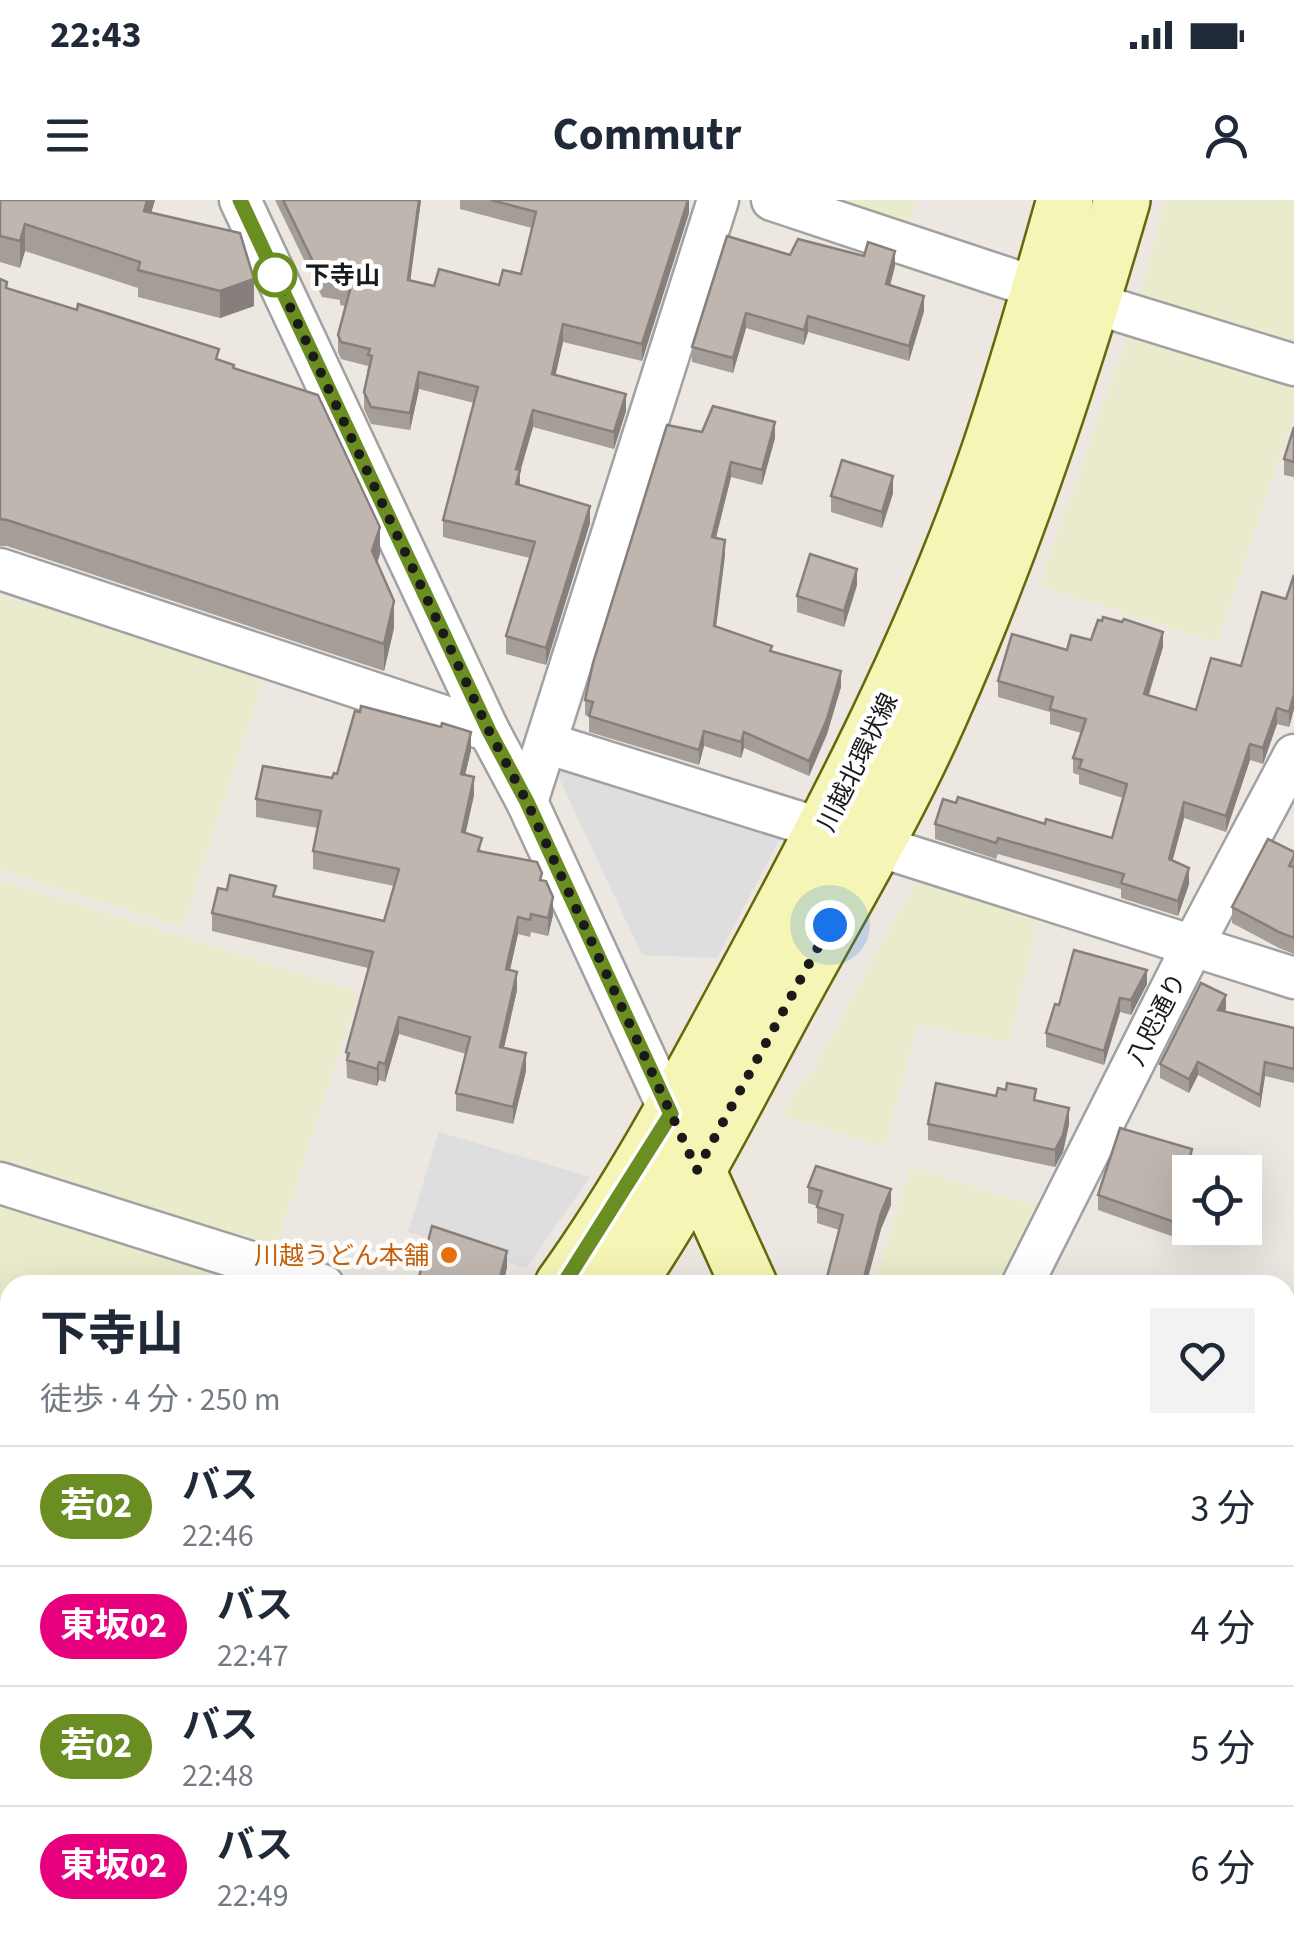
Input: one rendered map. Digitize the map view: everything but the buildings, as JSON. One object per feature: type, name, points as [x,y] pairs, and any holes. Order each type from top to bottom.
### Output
[{"type":"main road","name":"川越北環状線","points":[[632,1275],[697,1170],[850,838],[876,726],[988,455],[1065,200]]},
{"type":"main road","name":"川越北環状線","points":[[569,1275],[850,838],[938,717],[1041,463],[1122,200]]},
{"type":"main road","points":[[671,1114],[744,1275]]},
{"type":"street","points":[[240,200],[671,1114]]},
{"type":"street","points":[[527,802],[718,200]]},
{"type":"street","points":[[772,200],[1040,289]]},
{"type":"street","points":[[1092,302],[1294,365]]},
{"type":"street","points":[[0,569],[489,731]]},
{"type":"street","points":[[546,743],[1294,978]]},
{"type":"street","name":"八咫通り","points":[[1027,1275],[1193,945],[1294,755]]},
{"type":"street","points":[[0,1183],[291,1275]]},
{"type":"green space","points":[[810,200],[917,200],[908,230]]},
{"type":"green space","points":[[1166,200],[1294,200],[1294,358],[1137,305]]},
{"type":"green space","points":[[1131,329],[1294,378],[1294,415],[1217,643],[1039,585]]},
{"type":"green space","points":[[0,596],[32,606],[58,599],[259,664],[263,679],[183,927],[0,870]]},
{"type":"green space","points":[[918,877],[1031,912],[1037,922],[1009,1043],[918,1024],[884,1147],[781,1115],[819,1060]]},
{"type":"green space","points":[[0,880],[359,992],[276,1247],[0,1161]]},
{"type":"green space","points":[[911,1167],[1039,1207],[1004,1275],[876,1275]]},
{"type":"green space","points":[[0,1199],[241,1275],[0,1275]]},
{"type":"shaded area","points":[[553,765],[783,833],[717,958],[642,955]]},
{"type":"shaded area","points":[[439,1132],[590,1177],[526,1268],[408,1232]]},
{"type":"bus line","name":"若02","points":[[240,200],[671,1114],[570,1275]]},
{"type":"place","name":"下寺山","points":[[275,275]]},
{"type":"place","name":"川越うどん本舗","points":[[449,1255]]},
{"type":"route","points":[[275,275],[489,731],[527,802],[697,1170],[830,925]]}]
